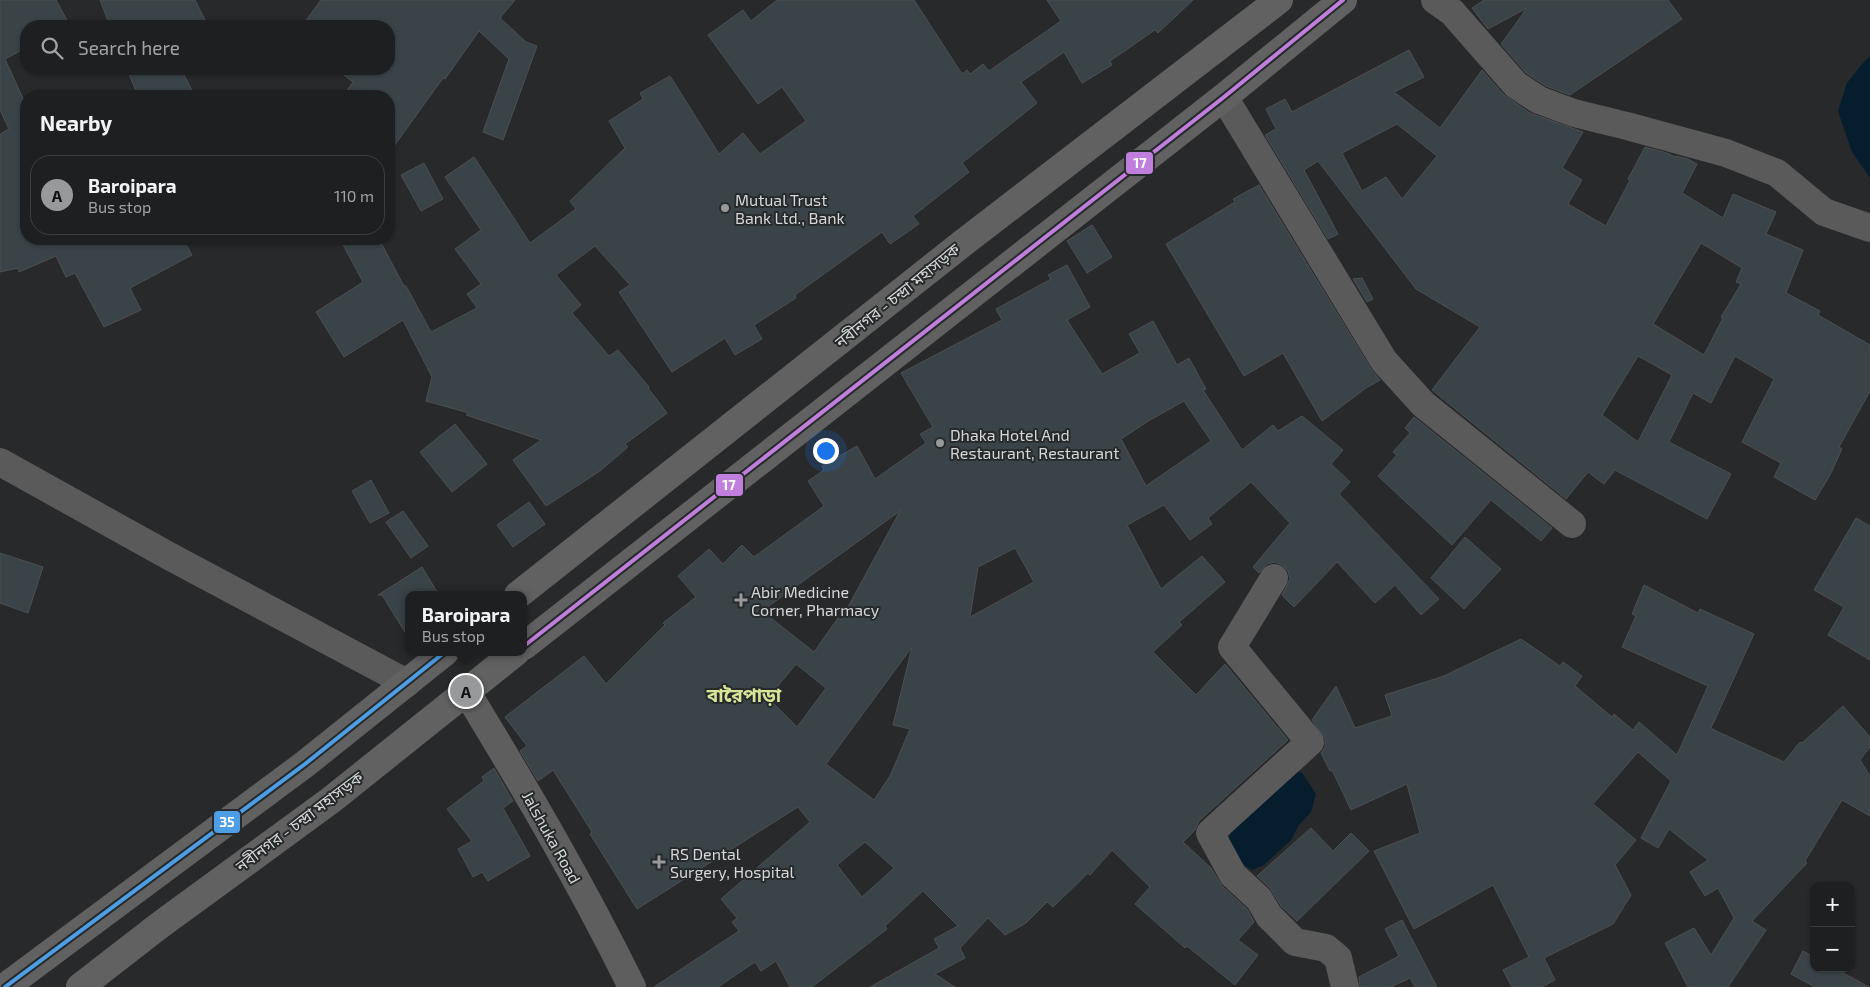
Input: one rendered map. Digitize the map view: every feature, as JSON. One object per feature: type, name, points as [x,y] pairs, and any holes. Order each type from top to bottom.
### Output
[{"type":"highway","name":"নবীনগর - চন্দ্রা মহাসড়ক","points":[[523,591],[963,243],[1278,0]]},
{"type":"highway","points":[[527,644],[1224,97],[1343,0]]},
{"type":"highway","points":[[5,987],[305,764],[440,656]]},
{"type":"highway","name":"নবীনগর - চন্দ্রা মহাসড়ক","points":[[80,987],[160,925],[331,800],[511,656]]},
{"type":"street","points":[[1435,0],[1452,12],[1516,85],[1539,100],[1574,113],[1726,153],[1777,173],[1824,212],[1870,228]]},
{"type":"street","points":[[1224,97],[1384,361],[1423,404],[1572,524]]},
{"type":"street","points":[[0,462],[169,556],[407,683]]},
{"type":"street","points":[[1274,578],[1232,647],[1310,742],[1210,833],[1233,875],[1259,899],[1269,916],[1295,942],[1326,948],[1338,958],[1345,987]]},
{"type":"street","name":"Jalshuka Road","points":[[466,691],[530,797],[607,936],[632,987]]},
{"type":"water","points":[[1870,56],[1870,178],[1852,152],[1838,111],[1847,83]]},
{"type":"water","points":[[1296,772],[1302,773],[1316,794],[1311,812],[1299,825],[1291,840],[1264,865],[1252,870],[1238,861],[1228,841],[1232,830]]},
{"type":"building","points":[[0,0],[56,0],[67,20],[20,20],[20,51],[5,59],[20,92],[20,245],[186,245],[192,255],[130,288],[141,310],[104,327],[75,273],[66,277],[56,256],[19,272],[18,268],[0,272],[0,134],[9,129],[0,110]]},
{"type":"building","points":[[100,0],[195,0],[205,20],[108,20]]},
{"type":"building","points":[[321,0],[515,0],[500,18],[526,42],[537,46],[503,140],[483,132],[509,59],[479,31],[395,145],[395,90],[347,90],[353,82],[344,75],[395,75],[395,20],[306,20]]},
{"type":"building","points":[[777,0],[914,0],[962,74],[967,70],[970,74],[983,64],[989,71],[1061,21],[1047,0],[1193,0],[1158,33],[1155,30],[1110,61],[1112,65],[1082,83],[1064,52],[1021,82],[1037,103],[962,163],[969,172],[913,216],[919,224],[890,244],[882,232],[795,295],[796,298],[754,325],[762,339],[735,355],[725,338],[672,372],[619,292],[630,285],[595,246],[556,275],[581,305],[572,313],[609,356],[618,350],[649,387],[667,413],[625,444],[628,447],[600,471],[546,506],[513,460],[541,440],[466,415],[469,413],[426,401],[432,377],[403,320],[344,357],[316,312],[363,282],[343,245],[382,245],[431,332],[477,308],[467,294],[481,284],[455,249],[481,230],[445,177],[474,157],[530,243],[576,209],[570,201],[625,148],[609,121],[643,99],[640,93],[670,76],[719,154],[743,133],[760,154],[806,121],[782,87],[758,104],[708,35],[743,10],[751,21]]},
{"type":"building","points":[[1484,0],[1668,0],[1682,19],[1570,95],[1546,86],[1526,73],[1501,44],[1527,8],[1488,29],[1472,8]]},
{"type":"building","points":[[1409,50],[1424,77],[1394,92],[1440,128],[1482,70],[1504,95],[1530,113],[1583,132],[1562,168],[1582,180],[1568,204],[1606,226],[1645,147],[1675,157],[1688,159],[1697,164],[1682,193],[1723,218],[1733,194],[1776,212],[1766,234],[1803,250],[1786,293],[1820,311],[1818,315],[1870,345],[1870,391],[1839,447],[1842,449],[1830,475],[1815,500],[1774,477],[1781,463],[1742,442],[1774,379],[1735,356],[1711,403],[1693,393],[1669,442],[1731,474],[1707,519],[1615,470],[1604,484],[1588,472],[1566,499],[1432,390],[1480,327],[1416,289],[1318,161],[1304,170],[1338,234],[1328,239],[1265,135],[1276,129],[1266,109],[1285,99],[1292,112]],"holes":[[[1397,124],[1437,156],[1402,199],[1386,177],[1362,191],[1342,153]],[[1701,243],[1742,268],[1736,282],[1741,284],[1721,317],[1723,318],[1704,355],[1653,324]],[[1638,356],[1672,375],[1638,442],[1602,415]]]},
{"type":"building","points":[[129,75],[184,75],[192,90],[136,90]]},
{"type":"building","points":[[424,163],[443,199],[421,211],[401,175]]},
{"type":"building","points":[[1259,185],[1371,369],[1380,380],[1366,388],[1322,421],[1283,353],[1244,376],[1166,244],[1235,202],[1233,199]]},
{"type":"building","points":[[1092,225],[1112,257],[1087,273],[1067,241]]},
{"type":"building","points":[[1067,265],[1090,307],[1067,320],[1102,374],[1140,353],[1129,334],[1153,321],[1177,365],[1189,358],[1206,389],[1203,390],[1242,450],[1273,425],[1278,431],[1302,416],[1343,450],[1331,464],[1350,482],[1339,494],[1439,599],[1421,615],[1395,585],[1375,603],[1337,562],[1294,607],[1282,595],[1290,579],[1288,571],[1282,565],[1275,562],[1267,564],[1259,573],[1253,567],[1290,523],[1251,482],[1208,518],[1212,524],[1190,540],[1164,505],[1127,525],[1161,589],[1202,556],[1225,582],[1179,622],[1182,625],[1153,652],[1196,695],[1225,664],[1288,740],[1199,821],[1195,830],[1183,842],[1211,868],[1222,886],[1247,909],[1254,922],[1238,940],[1258,955],[1235,985],[1187,946],[1185,948],[1135,904],[1150,887],[1112,850],[1090,875],[1088,873],[1053,907],[1047,902],[1026,923],[1005,935],[988,918],[960,948],[965,958],[935,974],[955,987],[870,987],[939,948],[934,939],[958,926],[923,891],[885,926],[887,929],[812,987],[790,987],[776,961],[761,971],[755,962],[718,987],[654,987],[739,931],[732,922],[737,918],[721,899],[810,822],[798,807],[637,909],[553,770],[538,781],[520,751],[527,746],[505,717],[584,656],[606,684],[665,625],[663,623],[696,597],[678,576],[709,549],[723,564],[742,545],[754,557],[824,506],[808,481],[824,470],[822,466],[857,446],[875,479],[926,443],[920,434],[933,427],[901,373],[1002,320],[996,309],[1051,279],[1048,275]],"holes":[[[1184,401],[1211,441],[1146,486],[1121,439]],[[900,511],[841,620],[838,618],[814,652],[762,611]],[[1015,548],[1034,582],[970,617],[978,567]],[[912,647],[893,725],[910,729],[890,776],[874,800],[826,764]],[[796,664],[826,688],[797,727],[768,698]],[[865,842],[894,868],[862,897],[837,865]]]},
{"type":"building","points":[[1362,278],[1373,299],[1367,302],[1353,279]]},
{"type":"building","points":[[1414,417],[1552,528],[1541,541],[1491,500],[1452,545],[1378,476],[1397,455],[1393,452],[1410,433],[1405,428]]},
{"type":"building","points":[[455,424],[487,464],[452,492],[420,452]]},
{"type":"building","points":[[371,480],[389,513],[370,523],[352,491]]},
{"type":"building","points":[[529,502],[545,524],[513,547],[497,525]]},
{"type":"building","points":[[403,511],[428,546],[411,558],[386,522]]},
{"type":"building","points":[[1856,518],[1870,526],[1870,660],[1828,635],[1844,607],[1814,590]]},
{"type":"building","points":[[1465,537],[1501,569],[1464,609],[1431,578]]},
{"type":"building","points":[[0,553],[43,567],[28,613],[0,603]]},
{"type":"building","points":[[422,567],[437,591],[405,591],[405,632],[382,595],[378,595]]},
{"type":"building","points":[[1644,585],[1698,613],[1700,609],[1754,634],[1711,728],[1784,762],[1800,742],[1802,743],[1843,706],[1870,737],[1870,747],[1860,760],[1870,776],[1870,816],[1842,800],[1805,861],[1807,863],[1752,921],[1766,930],[1728,987],[1688,987],[1665,943],[1694,928],[1711,955],[1734,918],[1718,888],[1705,896],[1690,872],[1708,860],[1669,829],[1658,848],[1641,838],[1671,781],[1638,752],[1593,804],[1636,840],[1615,865],[1631,895],[1613,924],[1544,958],[1555,980],[1542,987],[1512,987],[1503,970],[1529,957],[1493,885],[1414,929],[1374,851],[1420,833],[1407,784],[1351,810],[1332,770],[1330,771],[1321,753],[1325,747],[1325,739],[1312,720],[1336,686],[1355,728],[1392,716],[1385,695],[1444,676],[1521,639],[1560,666],[1563,662],[1582,676],[1575,686],[1612,717],[1614,714],[1633,730],[1639,722],[1677,755],[1708,686],[1622,647],[1636,616],[1632,614]]},
{"type":"building","points":[[494,768],[513,801],[503,808],[530,856],[488,881],[482,872],[473,877],[458,849],[472,841],[447,809],[484,781],[482,777]]},
{"type":"building","points":[[1311,828],[1333,851],[1351,833],[1369,851],[1297,921],[1281,906],[1270,888],[1257,876]]},
{"type":"building","points":[[1402,920],[1437,987],[1415,987],[1410,978],[1391,987],[1360,987],[1359,977],[1399,956],[1385,929]]},
{"type":"building","points":[[1803,951],[1810,955],[1810,972],[1841,972],[1869,987],[1815,987],[1791,974]]},
{"type":"transit line","name":"17","points":[[527,644],[1224,97],[1343,0]]},
{"type":"transit line","name":"35","points":[[5,987],[305,764],[440,656]]},
{"type":"place","name":"Mutual Trust Bank Ltd., Bank","points":[[725,208]]},
{"type":"place","name":"Dhaka Hotel And Restaurant, Restaurant","points":[[940,443]]},
{"type":"place","name":"Abir Medicine Corner, Pharmacy","points":[[741,600]]},
{"type":"place","name":"Baroipara","points":[[466,691]]},
{"type":"place","name":"RS Dental Surgery, Hospital","points":[[659,862]]},
{"type":"district","name":"বারৈপাড়া","points":[[744,694]]}]
